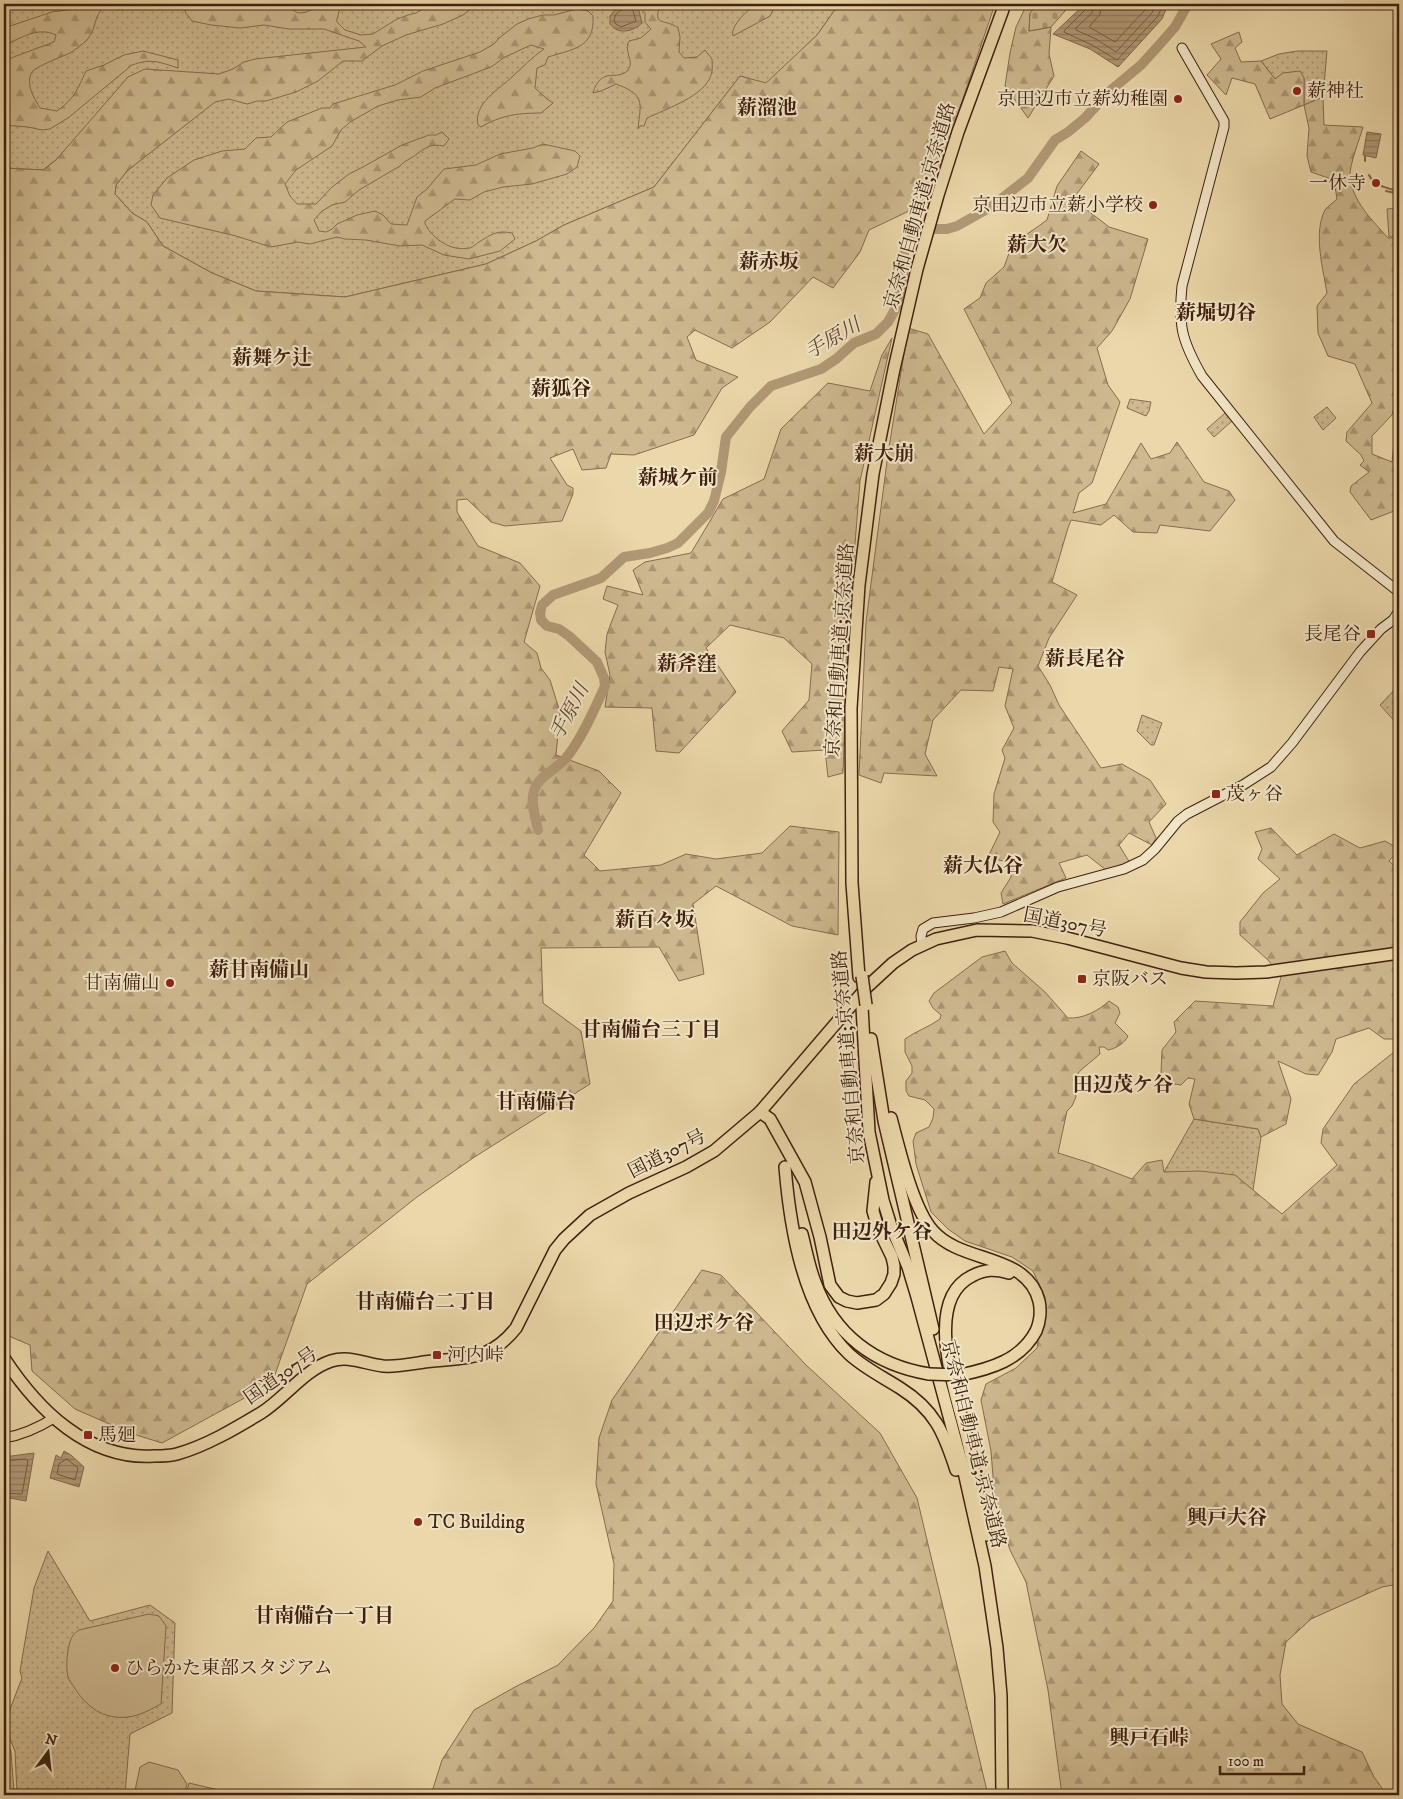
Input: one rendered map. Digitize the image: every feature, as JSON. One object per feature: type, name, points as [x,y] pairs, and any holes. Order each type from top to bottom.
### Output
[{"type":"highway","name":"京奈和自動車道;京奈道路","points":[[984,1543],[920,1306],[908,1267],[886,1212],[870,1132],[864,1006],[852,883],[851,708],[861,568],[873,474],[899,347],[917,269],[938,195],[967,105],[1005,4]]},
{"type":"highway","name":"国道307号","points":[[4,1358],[15,1376],[39,1405],[54,1418],[91,1443],[111,1452],[140,1457],[176,1455],[201,1445],[263,1412],[307,1375],[330,1361],[352,1359],[390,1366],[453,1361],[483,1354],[503,1341],[516,1328],[555,1250],[590,1215],[629,1193],[714,1151],[760,1112],[867,986],[893,963],[922,944],[936,939],[977,930],[1032,931],[1067,938],[1181,968],[1206,972],[1236,973],[1266,972],[1399,953]]},
{"type":"highway","name":"京奈和自動車道;京奈道路","points":[[864,1006],[869,1023],[884,1121],[984,1543],[1000,1686],[1003,1795]]},
{"type":"highway","points":[[788,1163],[814,1244],[822,1286],[834,1309],[850,1330],[874,1350],[896,1361],[929,1371],[959,1372],[998,1365],[1009,1360],[1024,1348],[1038,1326],[1040,1304],[1032,1285],[1017,1270],[949,1246],[932,1231],[924,1219],[899,1149],[881,1084],[869,1023]]},
{"type":"highway","points":[[760,1112],[764,1124],[778,1148],[805,1182],[820,1237],[830,1285],[839,1296],[847,1301],[857,1303],[876,1300],[884,1294],[892,1283],[894,1274],[892,1257],[881,1237],[873,1211],[877,1170]]},
{"type":"highway","points":[[788,1163],[788,1199],[798,1253],[817,1309],[836,1340],[850,1355],[866,1368],[901,1388],[929,1411],[947,1443],[984,1543]]},
{"type":"highway","points":[[959,1372],[990,1362],[1004,1355],[1016,1347],[1030,1331],[1035,1315],[1033,1300],[1025,1286],[1014,1276],[1001,1270],[993,1270],[979,1272],[967,1278],[955,1291],[947,1313],[946,1346],[952,1380],[968,1443],[984,1543]]},
{"type":"main road","points":[[4,1438],[18,1436],[54,1418]]},
{"type":"street","points":[[1182,48],[1224,121],[1182,286],[1180,327],[1190,356],[1202,376],[1334,540],[1399,592]]},
{"type":"street","points":[[922,944],[921,936],[923,929],[933,923],[974,918],[1001,912],[1058,886],[1124,869],[1143,860],[1155,849],[1178,821],[1243,786],[1271,767],[1292,743],[1360,652],[1381,629],[1394,620],[1399,611]]},
{"type":"green space","points":[[326,3],[341,4],[337,22],[345,30],[361,35],[373,34],[397,19],[416,13],[431,4],[481,4],[443,24],[406,35],[382,46],[362,61],[343,61],[318,81],[296,92],[266,101],[247,104],[229,99],[215,102],[127,171],[116,185],[115,194],[132,213],[147,222],[163,246],[212,273],[256,291],[345,297],[486,264],[536,241],[564,225],[654,187],[740,76],[766,83],[817,35],[839,4],[995,4],[928,202],[869,230],[860,252],[833,288],[813,277],[770,322],[732,348],[695,330],[687,337],[696,360],[738,377],[722,388],[694,435],[634,455],[611,454],[606,468],[582,470],[573,449],[550,458],[567,485],[573,488],[573,494],[562,521],[505,526],[491,522],[467,499],[457,500],[457,512],[478,546],[520,563],[540,586],[524,642],[537,653],[541,668],[550,680],[560,712],[556,755],[599,771],[621,793],[584,855],[600,871],[661,865],[686,854],[716,859],[762,853],[790,826],[839,832],[838,935],[792,926],[716,886],[693,904],[704,974],[679,981],[659,947],[541,948],[543,1003],[581,1031],[590,1084],[473,1158],[417,1197],[307,1284],[272,1383],[162,1443],[130,1433],[75,1409],[32,1371],[30,1345],[4,1334],[4,168],[43,170],[56,160],[128,77],[145,69],[219,74],[255,59],[366,47],[359,41],[324,29],[289,29],[264,25],[240,28],[192,21],[185,12],[188,4],[288,4],[296,12],[301,13]]},
{"type":"green space","points":[[4,4],[839,4],[817,35],[766,84],[740,76],[654,187],[564,225],[536,241],[486,264],[345,297],[256,291],[212,273],[163,246],[147,222],[132,213],[115,194],[116,185],[127,171],[206,108],[56,160],[43,170],[4,168]]},
{"type":"green space","points":[[84,4],[106,4],[98,15],[92,32],[86,41],[70,53],[32,72],[29,81],[30,86],[40,108],[57,111],[72,98],[86,71],[124,55],[143,51],[178,60],[178,68],[150,61],[132,65],[68,118],[50,129],[42,130],[4,125],[4,62],[54,42],[56,35],[38,32],[9,43],[4,43],[4,28],[52,12],[74,9]]},
{"type":"green space","points":[[633,4],[661,4],[658,11],[659,19],[678,28],[680,37],[679,52],[684,58],[697,57],[705,50],[712,59],[711,75],[701,89],[684,101],[647,118],[644,126],[640,126],[638,129],[640,105],[639,100],[632,92],[616,84],[593,93],[600,80],[605,77],[623,74],[627,71],[630,64],[627,49],[629,41],[641,38],[651,29],[645,22],[645,13],[639,6]]},
{"type":"green space","points":[[757,4],[776,4],[770,16],[733,36],[734,27],[737,23]]},
{"type":"green space","points":[[1027,4],[1038,4],[1030,14],[1029,31],[1051,27],[1049,54],[1054,76],[1028,118],[1005,86],[1016,27]]},
{"type":"green space","points":[[1038,4],[1071,4],[1051,27],[1029,31],[1030,13]]},
{"type":"green space","points":[[577,9],[588,11],[593,16],[593,27],[590,35],[581,46],[548,57],[545,65],[537,68],[535,88],[553,103],[541,113],[510,116],[481,127],[478,125],[477,117],[479,110],[488,98],[544,49],[531,45],[505,57],[491,67],[435,88],[421,97],[398,100],[378,106],[350,122],[341,130],[332,146],[296,170],[285,184],[290,196],[297,204],[316,204],[332,187],[349,174],[402,145],[442,132],[449,139],[444,146],[435,145],[427,147],[400,166],[359,190],[345,202],[332,205],[322,211],[314,220],[319,231],[326,232],[337,224],[357,215],[375,211],[383,215],[391,224],[407,225],[417,197],[427,189],[444,169],[476,165],[500,154],[533,148],[543,144],[575,151],[580,156],[577,167],[567,174],[532,184],[503,187],[484,192],[470,200],[455,199],[425,221],[428,230],[443,243],[463,249],[470,248],[495,233],[512,233],[515,239],[500,251],[469,259],[444,255],[422,245],[400,246],[337,237],[310,244],[298,242],[271,247],[236,236],[160,218],[151,205],[153,195],[167,178],[194,160],[222,151],[245,149],[256,138],[271,137],[287,122],[322,108],[330,108],[333,104],[395,85],[423,71],[480,52],[494,44],[517,24],[528,19]]},
{"type":"green space","points":[[1239,32],[1242,42],[1235,48],[1241,62],[1261,61],[1275,79],[1283,73],[1300,71],[1304,78],[1304,105],[1270,119],[1255,84],[1232,78],[1226,95],[1207,75],[1221,59],[1211,44]]},
{"type":"green space","points":[[1297,51],[1327,51],[1323,97],[1304,105],[1304,78],[1275,79],[1261,61],[1279,54]]},
{"type":"green space","points":[[1323,97],[1324,125],[1363,127],[1351,166],[1350,176],[1352,185],[1364,210],[1388,238],[1399,238],[1399,404],[1395,404],[1392,415],[1372,436],[1372,454],[1392,462],[1395,432],[1399,431],[1399,521],[1394,511],[1371,520],[1350,492],[1351,486],[1369,472],[1360,465],[1364,461],[1361,455],[1346,441],[1347,432],[1372,403],[1355,364],[1328,356],[1318,333],[1317,306],[1327,293],[1319,240],[1321,219],[1325,210],[1337,199],[1334,180],[1311,172],[1307,156],[1309,128],[1304,105]]},
{"type":"green space","points":[[1081,151],[1099,164],[1073,199],[1109,227],[1148,239],[1130,299],[1112,331],[1097,348],[1108,385],[1120,402],[1092,483],[1079,493],[1073,513],[1106,504],[1141,443],[1151,459],[1170,453],[1177,442],[1204,482],[1229,491],[1235,500],[1210,531],[1160,525],[1157,533],[1133,532],[1114,515],[1101,525],[1071,520],[1052,582],[1077,595],[1049,638],[1038,666],[1050,685],[1059,705],[1101,768],[1122,764],[1150,780],[1166,804],[1149,822],[1156,838],[1152,845],[1129,833],[1119,845],[1130,863],[1106,870],[1087,855],[1059,863],[1066,878],[1003,904],[1001,893],[1011,877],[1010,863],[988,857],[1000,832],[993,822],[994,794],[1005,758],[1002,750],[1014,728],[1005,706],[1013,669],[999,667],[993,691],[961,690],[933,720],[925,754],[937,776],[884,773],[881,783],[859,775],[866,622],[888,454],[908,328],[928,334],[984,434],[1012,403],[964,309],[980,298],[986,283],[1004,267],[1012,245],[1047,220],[1057,186]]},
{"type":"green space","points":[[1399,208],[1399,236],[1389,237],[1387,209]]},
{"type":"green space","points":[[892,338],[860,481],[848,632],[843,773],[828,777],[825,750],[792,752],[782,731],[809,700],[812,664],[784,638],[730,625],[706,648],[736,692],[679,753],[656,751],[652,708],[605,707],[610,675],[605,652],[607,634],[618,605],[603,599],[607,586],[643,595],[633,570],[645,562],[691,553],[723,499],[764,479],[781,429],[828,383],[870,391],[882,355]]},
{"type":"green space","points":[[1130,399],[1151,402],[1146,416],[1127,408]]},
{"type":"green space","points":[[1327,407],[1336,418],[1323,430],[1314,417]]},
{"type":"green space","points":[[1225,413],[1232,421],[1214,437],[1207,429]]},
{"type":"green space","points":[[1399,685],[1399,726],[1380,705]]},
{"type":"green space","points":[[1142,715],[1162,723],[1154,745],[1151,745],[1137,731]]},
{"type":"green space","points":[[1271,828],[1297,855],[1334,834],[1360,848],[1385,841],[1399,849],[1389,861],[1399,870],[1399,1039],[1384,1039],[1369,1028],[1336,1039],[1332,1052],[1318,1075],[1306,1074],[1278,1061],[1291,1099],[1286,1124],[1261,1137],[1258,1129],[1194,1119],[1189,1104],[1195,1079],[1188,1078],[1181,1085],[1154,1081],[1161,1073],[1162,1050],[1176,1032],[1174,1022],[1195,1001],[1273,1006],[1281,977],[1268,960],[1240,935],[1240,922],[1263,893],[1280,879],[1258,859],[1262,849],[1255,832]]},
{"type":"green space","points":[[1005,951],[1012,963],[1045,992],[1068,1018],[1090,1014],[1109,1001],[1118,1007],[1120,1013],[1115,1023],[1128,1036],[1127,1039],[1108,1050],[1104,1047],[1099,1047],[1100,1054],[1073,1079],[1076,1097],[1072,1106],[1067,1111],[1058,1153],[1132,1179],[1146,1163],[1162,1160],[1164,1172],[1200,1171],[1235,1175],[1282,1214],[1337,1165],[1321,1143],[1323,1129],[1354,1084],[1399,1048],[1399,1584],[1382,1587],[1311,1619],[1286,1642],[1280,1675],[1282,1704],[1298,1724],[1362,1752],[1374,1777],[1387,1795],[1062,1795],[1048,1690],[1026,1582],[1010,1550],[995,1502],[991,1451],[981,1400],[986,1384],[1016,1368],[1037,1348],[1045,1297],[1033,1271],[1012,1257],[965,1241],[948,1229],[931,1212],[916,1164],[913,1141],[916,1133],[929,1127],[934,1109],[925,1100],[909,1096],[906,1091],[906,1081],[912,1073],[912,1066],[905,1052],[905,1039],[940,1019],[941,1015],[933,1008],[929,1001],[934,993],[982,957]]},
{"type":"green space","points":[[1194,1119],[1258,1129],[1261,1137],[1253,1190],[1234,1175],[1164,1172]]},
{"type":"green space","points":[[702,1270],[721,1275],[806,1365],[880,1433],[917,1498],[988,1795],[431,1795],[442,1760],[474,1710],[558,1665],[594,1628],[613,1601],[614,1564],[596,1484],[599,1438],[612,1400]]},
{"type":"green space","points":[[48,1551],[90,1621],[150,1605],[175,1623],[172,1713],[130,1734],[125,1795],[15,1795],[17,1792],[15,1751],[4,1725],[22,1678],[20,1671],[34,1588]]},
{"type":"green space","name":"ひらかた東部スタジアム","points":[[149,1614],[159,1616],[166,1626],[161,1704],[141,1714],[128,1717],[111,1716],[96,1711],[84,1701],[68,1677],[67,1656],[71,1638],[79,1630]]},
{"type":"green space","points":[[4,1734],[11,1752],[14,1792],[12,1795],[4,1795]]},
{"type":"green space","points":[[149,1762],[178,1770],[187,1784],[184,1795],[134,1795],[140,1767]]},
{"type":"green space","points":[[189,1783],[240,1795],[186,1795]]},
{"type":"water","points":[[627,4],[638,7],[642,23],[630,30],[617,30],[610,24],[610,16],[618,7]]},
{"type":"water","points":[[1085,4],[1168,4],[1162,19],[1118,67],[1090,49],[1053,34]]},
{"type":"water","points":[[1367,132],[1381,134],[1376,158],[1363,155]]},
{"type":"water","points":[[64,1451],[84,1467],[79,1487],[50,1478],[56,1455],[61,1458]]},
{"type":"water","points":[[34,1453],[26,1501],[4,1497],[4,1457]]},
{"type":"waterway","name":"手原川","points":[[538,830],[533,801],[536,785],[572,751],[605,686],[604,678],[597,662],[569,636],[559,629],[547,626],[541,620],[542,605],[553,595],[601,578],[624,557],[650,553],[678,543],[708,513],[714,501],[721,472],[726,437],[750,407],[771,386],[821,369],[854,343],[876,334],[888,322],[897,306],[904,270],[904,253],[909,240],[920,231],[947,229],[957,226],[991,207],[1028,178],[1055,140],[1085,118],[1111,90],[1141,65],[1175,27],[1188,4]]},
{"type":"waterway","points":[[1365,156],[1365,161]]},
{"type":"waterway","points":[[1369,175],[1377,184],[1399,193]]},
{"type":"waterway","points":[[1386,191],[1399,194]]},
{"type":"place","name":"薪神社","points":[[1297,91]]},
{"type":"place","name":"京田辺市立薪幼稚園","points":[[1178,99]]},
{"type":"place","name":"一休寺","points":[[1376,183]]},
{"type":"place","name":"京田辺市立薪小学校","points":[[1153,205]]},
{"type":"place","name":"長尾谷","points":[[1371,634]]},
{"type":"place","name":"茂ヶ谷","points":[[1216,794]]},
{"type":"place","name":"京阪バス","points":[[1082,979]]},
{"type":"place","name":"甘南備山","points":[[170,983]]},
{"type":"place","name":"河内峠","points":[[437,1355]]},
{"type":"place","name":"馬廻","points":[[88,1435]]},
{"type":"place","name":"TC Building","points":[[418,1522]]},
{"type":"place","name":"ひらかた東部スタジアム","points":[[115,1668]]},
{"type":"district","name":"薪溜池","points":[[767,108]]},
{"type":"district","name":"薪大欠","points":[[1037,245]]},
{"type":"district","name":"薪赤坂","points":[[769,262]]},
{"type":"district","name":"薪堀切谷","points":[[1216,313]]},
{"type":"district","name":"薪舞ケ辻","points":[[272,358]]},
{"type":"district","name":"薪狐谷","points":[[561,389]]},
{"type":"district","name":"薪大崩","points":[[884,454]]},
{"type":"district","name":"薪城ケ前","points":[[678,478]]},
{"type":"district","name":"薪長尾谷","points":[[1085,659]]},
{"type":"district","name":"薪斧窪","points":[[687,664]]},
{"type":"district","name":"薪大仏谷","points":[[983,866]]},
{"type":"district","name":"薪百々坂","points":[[655,920]]},
{"type":"district","name":"薪甘南備山","points":[[259,970]]},
{"type":"district","name":"甘南備台三丁目","points":[[651,1030]]},
{"type":"district","name":"田辺茂ケ谷","points":[[1123,1085]]},
{"type":"district","name":"甘南備台","points":[[536,1102]]},
{"type":"district","name":"田辺外ケ谷","points":[[882,1232]]},
{"type":"district","name":"甘南備台二丁目","points":[[425,1302]]},
{"type":"district","name":"田辺ボケ谷","points":[[704,1323]]},
{"type":"district","name":"興戸大谷","points":[[1227,1518]]},
{"type":"district","name":"甘南備台一丁目","points":[[324,1616]]},
{"type":"district","name":"興戸石峠","points":[[1149,1738]]}]
